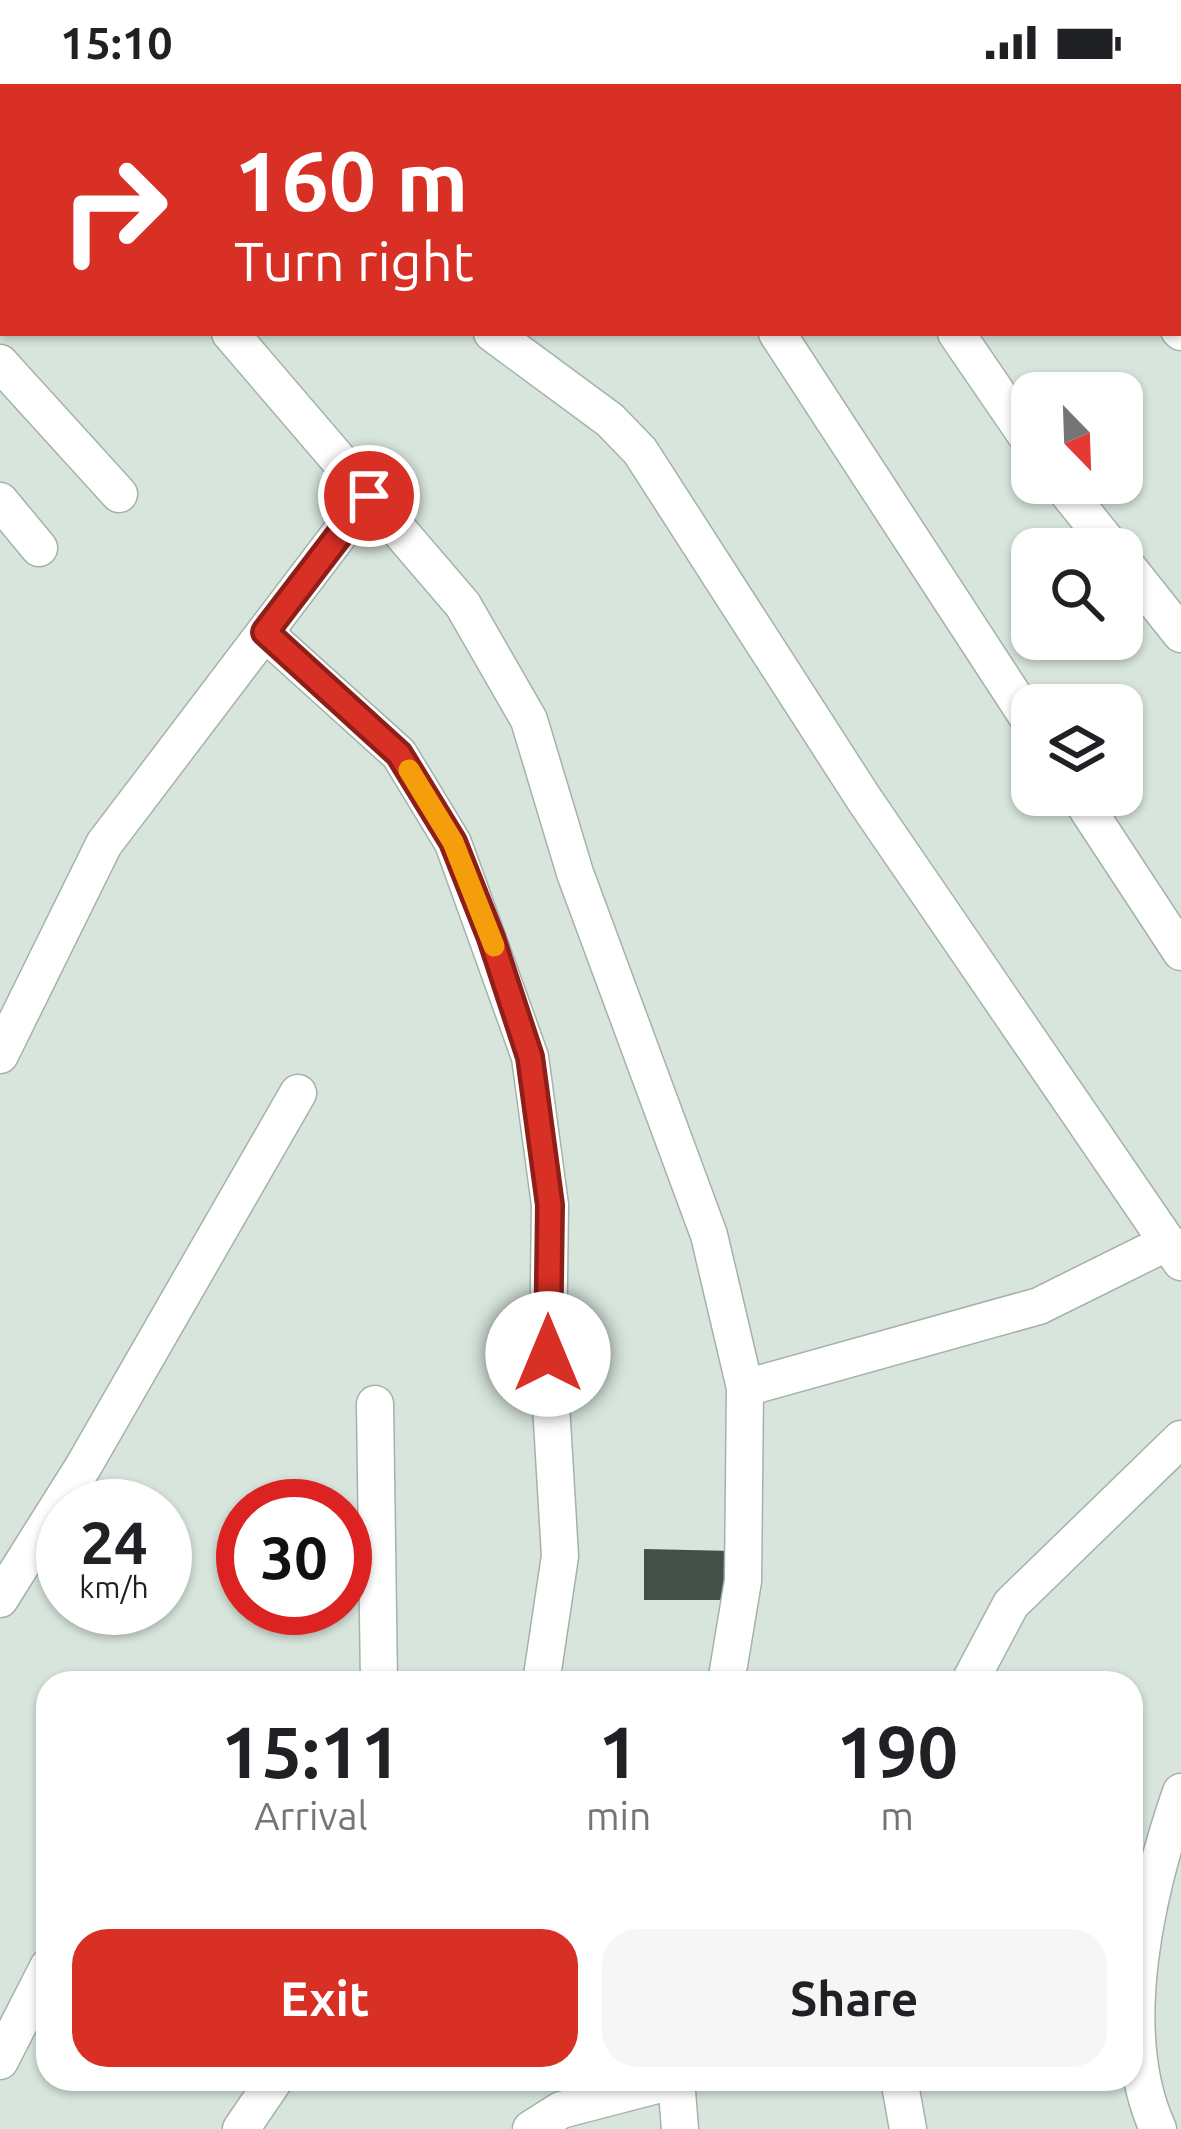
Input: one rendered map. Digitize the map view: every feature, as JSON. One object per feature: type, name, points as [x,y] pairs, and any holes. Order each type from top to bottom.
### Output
[{"type":"street","points":[[233,336],[463,605],[529,720],[575,873],[709,1235],[745,1388],[743,1581],[728,1671]]},
{"type":"street","points":[[496,336],[610,420],[640,451],[864,799],[1175,1252],[1039,1306],[745,1388]]},
{"type":"street","points":[[779,336],[1011,692]]},
{"type":"street","points":[[958,336],[1011,413]]},
{"type":"street","points":[[0,363],[119,494]]},
{"type":"street","points":[[0,1055],[104,844],[369,496]]},
{"type":"street","points":[[0,501],[39,548]]},
{"type":"street","points":[[1077,504],[1096,528]]},
{"type":"street","points":[[1143,586],[1181,634]]},
{"type":"street","points":[[265,632],[399,754],[453,842],[530,1057],[550,1205],[548,1354],[560,1556],[543,1671]]},
{"type":"street","points":[[1092,816],[1181,952]]},
{"type":"street","points":[[0,1598],[83,1467],[298,1093]]},
{"type":"street","points":[[375,1404],[379,1671]]},
{"type":"street","points":[[975,1671],[1011,1604],[1181,1439]]},
{"type":"street","points":[[1143,1932],[1181,1792]]},
{"type":"street","points":[[0,2061],[36,1990]]},
{"type":"street","points":[[1143,2066],[1158,2129]]},
{"type":"street","points":[[241,2129],[266,2091]]},
{"type":"street","points":[[531,2129],[560,2110],[633,2091]]},
{"type":"street","points":[[677,2091],[680,2129]]},
{"type":"street","points":[[901,2091],[908,2129]]},
{"type":"building","points":[[644,1549],[733,1551],[733,1600],[644,1600]]},
{"type":"slow traffic","points":[[409,770],[453,842],[494,946]]},
{"type":"route","points":[[369,496],[265,632],[399,754],[453,842],[491,938],[530,1057],[550,1205],[548,1354]]}]
